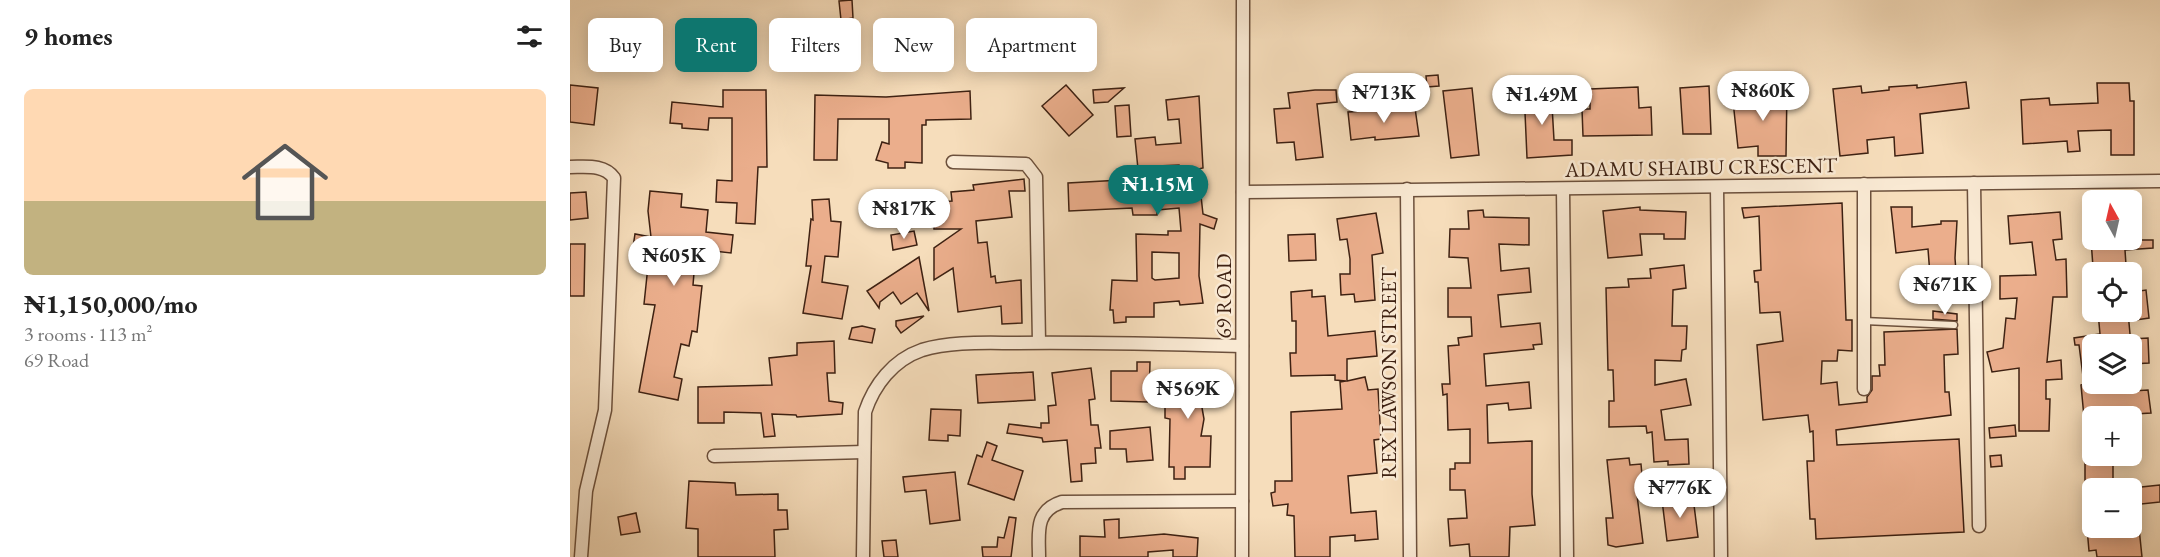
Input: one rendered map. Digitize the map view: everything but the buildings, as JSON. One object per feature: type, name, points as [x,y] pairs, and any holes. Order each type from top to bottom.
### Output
[{"type":"street","name":"69 ROAD","points":[[1242,557],[1243,0]]},
{"type":"street","points":[[953,162],[1026,164],[1036,177],[1039,342]]},
{"type":"street","points":[[570,167],[602,168],[609,171],[614,178],[605,410],[586,491],[581,557]]},
{"type":"street","name":"ADAMU SHAIBU CRESCENT","points":[[1244,192],[2160,181]]},
{"type":"street","points":[[1974,183],[1979,526]]},
{"type":"street","points":[[1864,184],[1864,389]]},
{"type":"street","points":[[1717,187],[1721,557]]},
{"type":"street","name":"REX LAWSON STREET","points":[[1407,189],[1410,557]]},
{"type":"street","points":[[1563,189],[1567,557]]},
{"type":"street","points":[[863,557],[865,412],[885,375],[908,357],[922,350],[950,346],[1039,342],[1242,346]]},
{"type":"street","points":[[714,456],[864,452]]},
{"type":"street","points":[[1039,557],[1039,521],[1051,506],[1062,502],[1242,501]]},
{"type":"lane","points":[[1864,321],[1954,325]]}]
